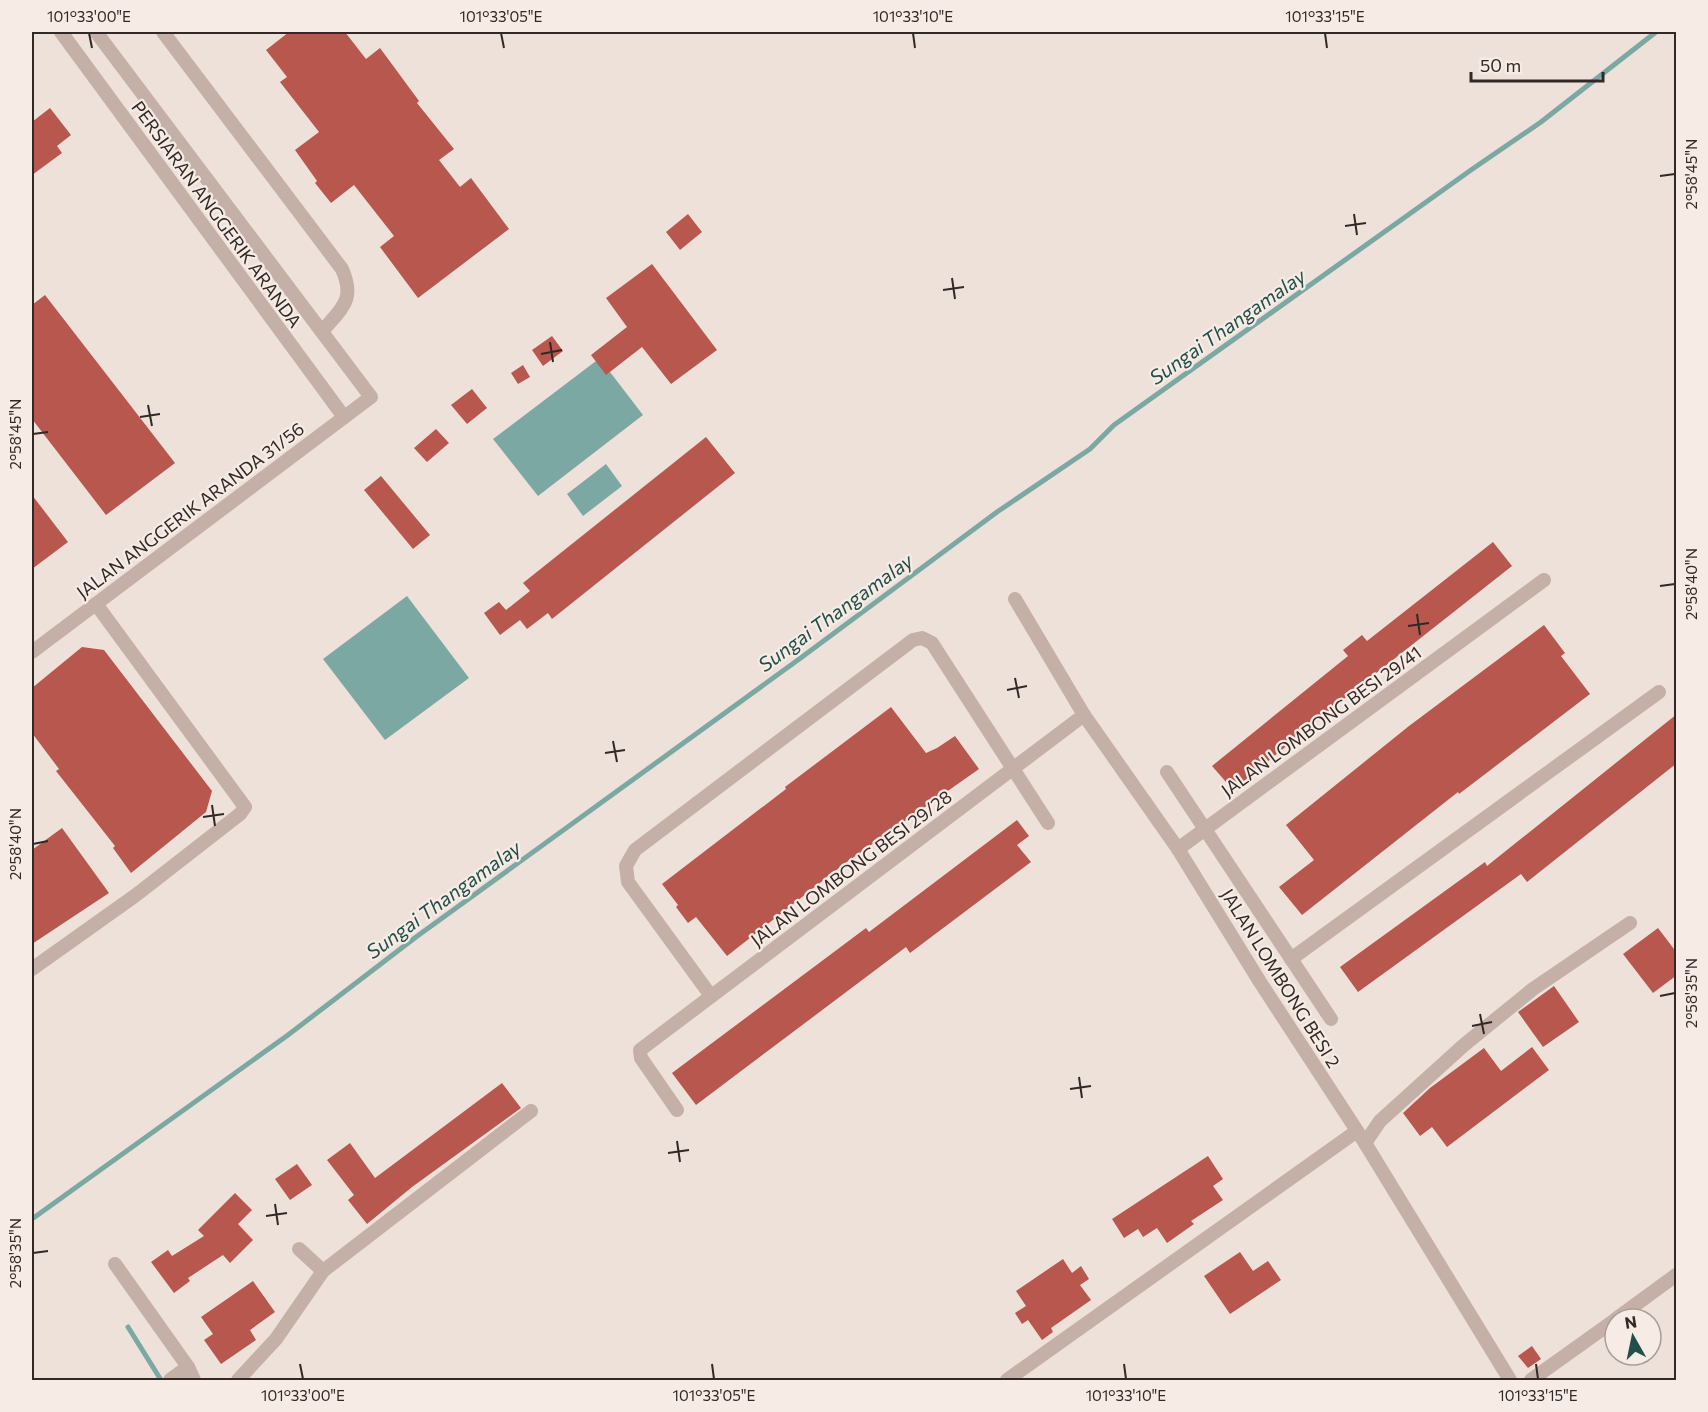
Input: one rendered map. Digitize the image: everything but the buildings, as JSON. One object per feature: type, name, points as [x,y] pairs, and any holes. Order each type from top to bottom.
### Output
[{"type":"street","name":"PERSIARAN ANGGERIK ARANDA","points":[[61,32],[344,417]]},
{"type":"street","name":"PERSIARAN ANGGERIK ARANDA","points":[[96,32],[371,397]]},
{"type":"street","points":[[163,32],[342,269],[348,282],[348,299],[322,332]]},
{"type":"street","name":"JALAN ANGGERIK ARANDA 31/56","points":[[32,652],[371,397]]},
{"type":"street","name":"JALAN LOMBONG BESI 29/41","points":[[1178,849],[1544,580]]},
{"type":"street","name":"JALAN LOMBONG BESI 2","points":[[1015,599],[1084,715],[1178,849],[1260,982],[1365,1143],[1510,1380]]},
{"type":"street","points":[[32,969],[136,895],[240,814],[245,807],[96,604]]},
{"type":"street","points":[[711,996],[627,882],[626,866],[635,850],[913,640],[922,638],[932,643],[1048,824]]},
{"type":"street","points":[[1291,959],[1659,692]]},
{"type":"street","name":"JALAN LOMBONG BESI 29/28","points":[[677,1110],[641,1058],[640,1050],[1084,715]]},
{"type":"street","points":[[1167,772],[1331,1019]]},
{"type":"street","points":[[1365,1143],[1380,1121],[1464,1045],[1533,989],[1630,922]]},
{"type":"street","points":[[238,1380],[276,1339],[324,1271],[531,1111]]},
{"type":"street","points":[[1007,1380],[1357,1131]]},
{"type":"street","points":[[299,1249],[324,1271]]},
{"type":"street","points":[[115,1264],[188,1367],[194,1380]]},
{"type":"street","points":[[1632,1307],[1677,1275]]},
{"type":"street","points":[[1531,1380],[1603,1328]]},
{"type":"street","points":[[172,1379],[188,1367]]},
{"type":"water","points":[[596,361],[610,372],[643,415],[538,496],[493,439]]},
{"type":"water","points":[[606,464],[622,486],[583,516],[567,494]]},
{"type":"water","points":[[407,596],[469,678],[385,740],[323,659]]},
{"type":"waterway","name":"Sungai Thangamalay","points":[[32,1219],[288,1035],[416,937],[802,657],[997,512],[1090,449],[1114,425],[1541,122],[1656,32]]},
{"type":"waterway","points":[[128,1327],[161,1380]]}]
